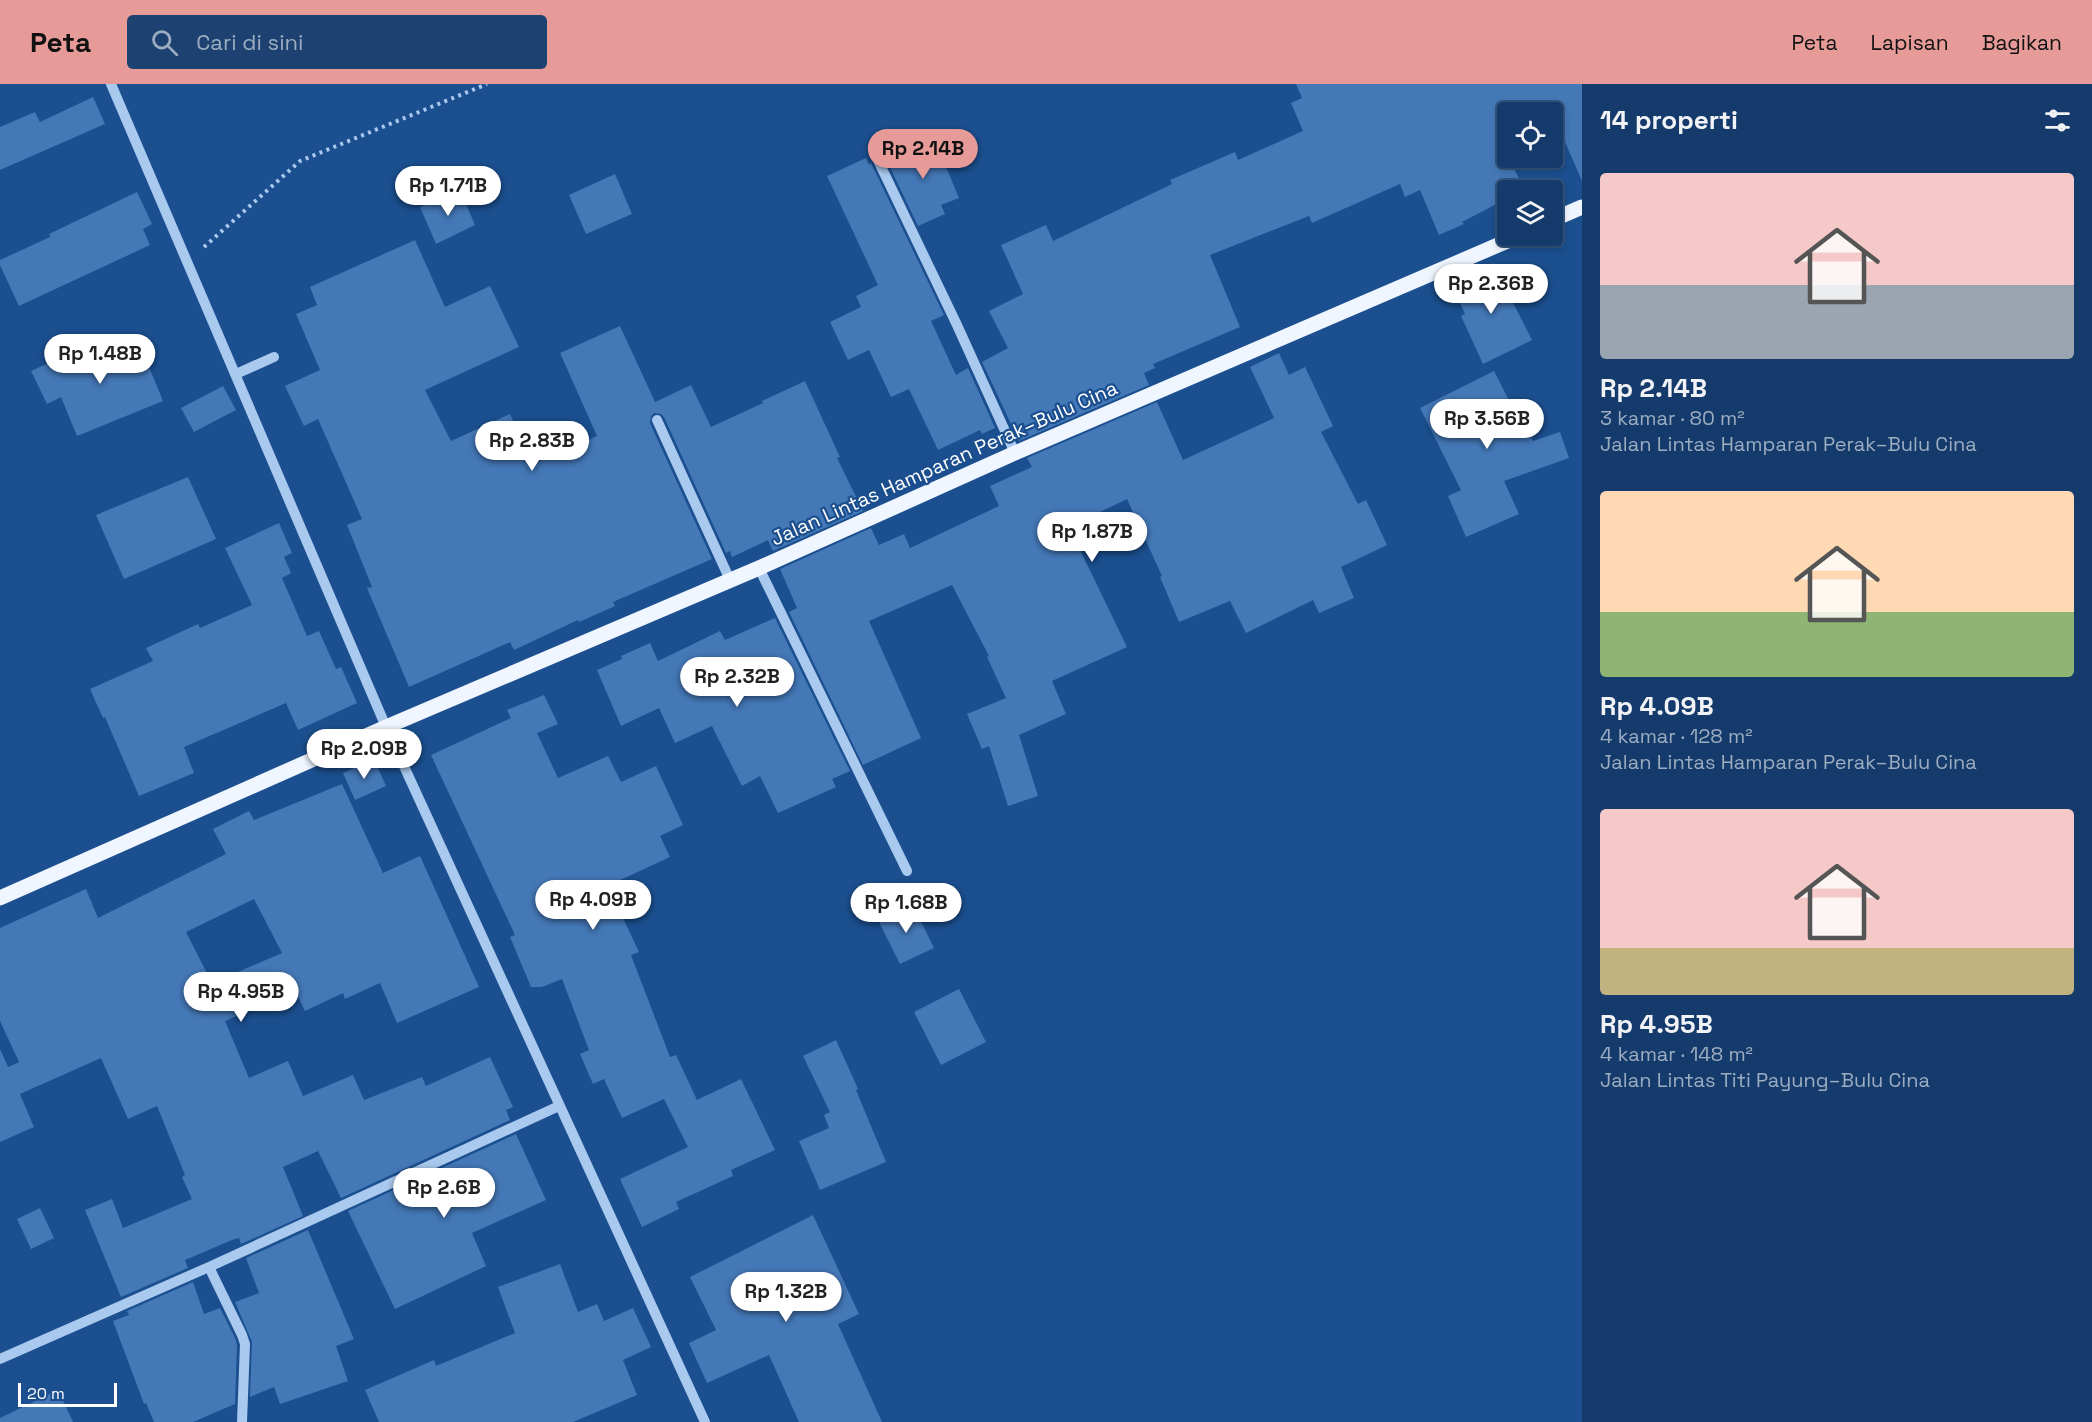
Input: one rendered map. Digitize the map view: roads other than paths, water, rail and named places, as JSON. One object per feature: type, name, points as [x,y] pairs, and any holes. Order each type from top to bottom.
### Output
[{"type":"main road","points":[[1563,215],[1582,207]]},
{"type":"main road","name":"Jalan Lintas Hamparan Perak–Bulu Cina","points":[[0,898],[386,727],[759,568],[1016,453],[1497,245]]},
{"type":"street","points":[[111,84],[386,727],[705,1422]]},
{"type":"street","points":[[875,154],[1016,453]]},
{"type":"street","points":[[236,374],[274,357]]},
{"type":"street","points":[[657,420],[730,579]]},
{"type":"street","points":[[759,568],[907,871]]},
{"type":"street","points":[[0,1359],[209,1267],[559,1106]]},
{"type":"street","points":[[209,1267],[245,1344],[242,1422]]}]
